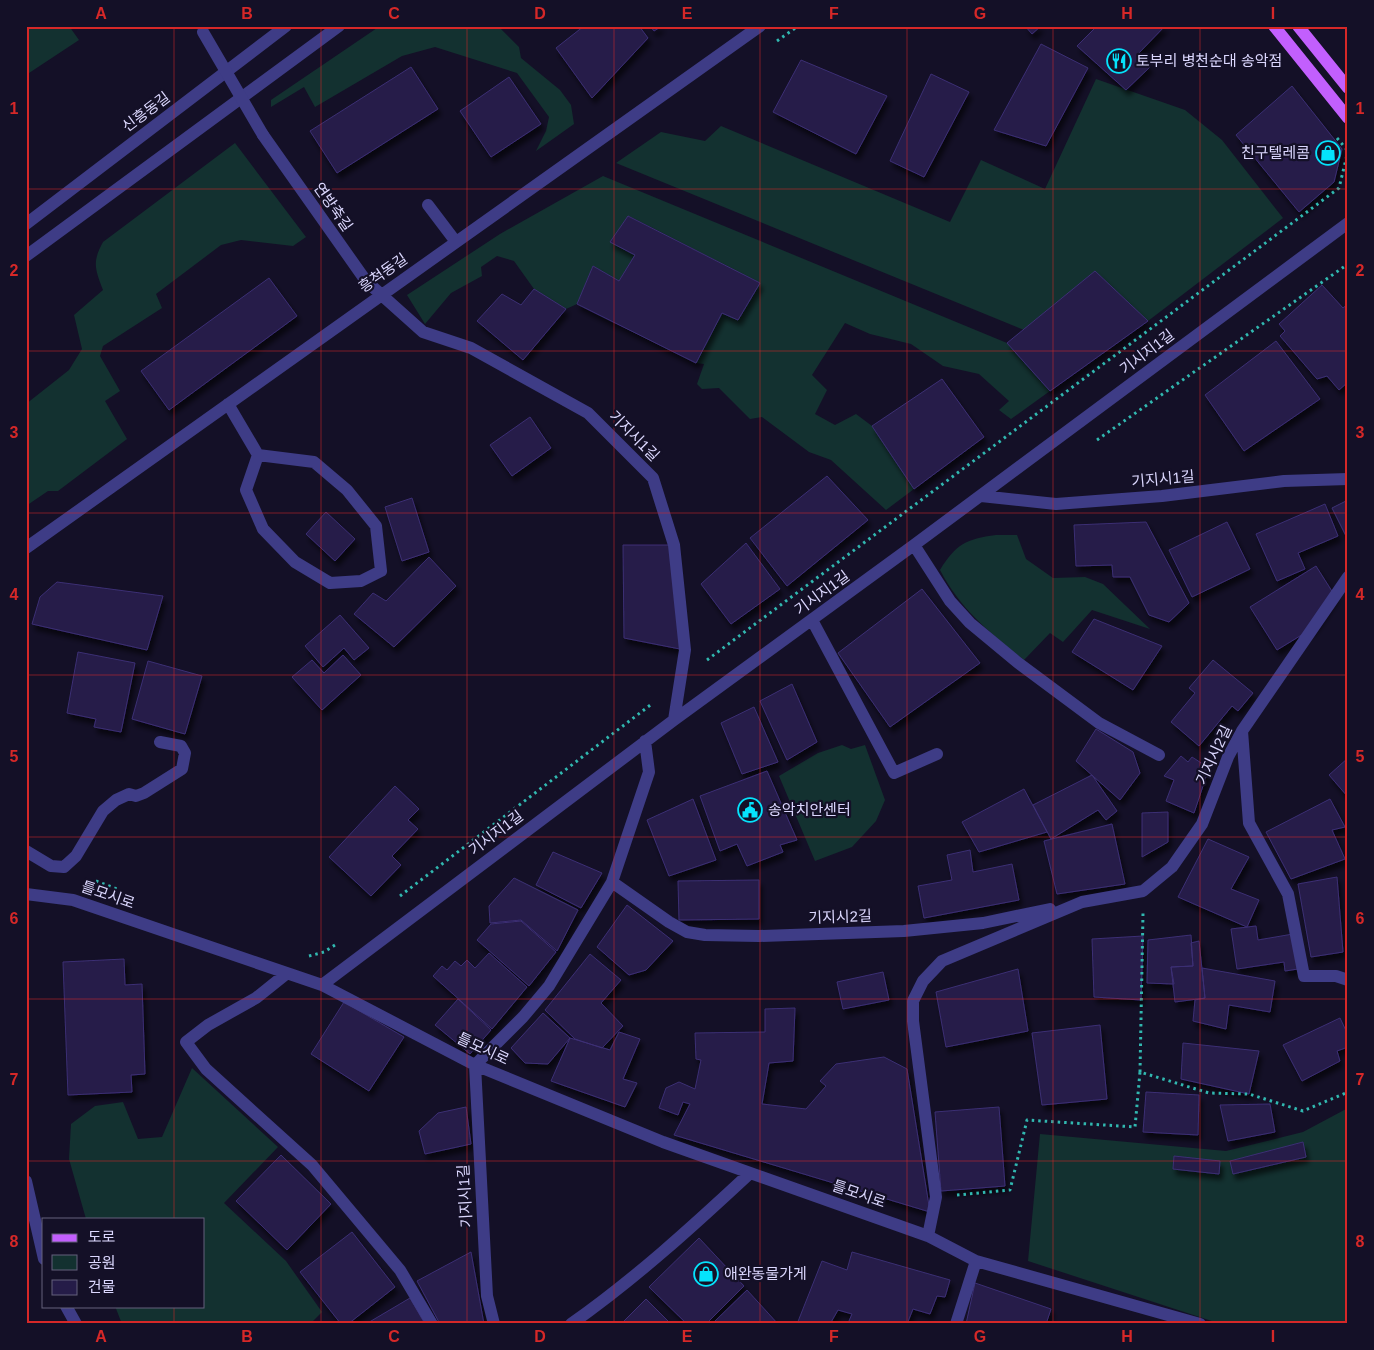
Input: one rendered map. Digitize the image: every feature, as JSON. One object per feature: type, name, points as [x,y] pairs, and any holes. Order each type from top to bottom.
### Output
[{"type":"main road","points":[[1274,26],[1348,118]]},
{"type":"main road","points":[[1298,26],[1348,88]]},
{"type":"street","name":"신흥동길","points":[[26,224],[286,26]]},
{"type":"street","points":[[26,256],[339,26]]},
{"type":"street","name":"흥척동길","points":[[26,548],[760,26]]},
{"type":"street","name":"연방축길","points":[[201,29],[263,135],[366,281],[380,295]]},
{"type":"street","points":[[428,205],[456,242]]},
{"type":"street","name":"기시지1길","points":[[322,985],[645,741],[914,546],[1345,225]]},
{"type":"street","name":"기지시1길","points":[[380,295],[423,332],[471,348],[588,413],[653,478],[674,545],[686,650],[674,720]]},
{"type":"street","points":[[228,404],[258,454],[246,490],[263,529],[296,562],[330,583],[361,581],[382,571],[376,526],[346,490],[314,462],[258,454]]},
{"type":"street","name":"기지시1길","points":[[981,496],[1056,504],[1162,496],[1284,481],[1348,479]]},
{"type":"street","points":[[914,546],[950,601],[970,623],[1017,662],[1099,723],[1159,755]]},
{"type":"street","name":"기지시2길","points":[[612,882],[669,922],[687,932],[705,935],[759,936],[904,931],[983,923],[1143,891],[1172,867],[1202,824],[1228,757],[1242,731],[1348,577]]},
{"type":"street","points":[[812,620],[894,773],[937,754]]},
{"type":"street","points":[[1242,731],[1249,823],[1288,894],[1304,976],[1336,976],[1348,980]]},
{"type":"street","points":[[475,1066],[524,1017],[549,986],[612,882],[649,772],[645,741]]},
{"type":"street","name":"틀모시로","points":[[26,851],[51,866],[64,867],[76,856],[103,811],[116,800],[128,794],[136,796],[144,793],[182,769],[185,753],[181,746],[160,742]]},
{"type":"street","name":"틀모시로","points":[[26,894],[74,900],[322,985],[475,1066],[663,1142],[928,1236],[976,1261],[1200,1324]]},
{"type":"street","name":"기지시2길","points":[[928,1236],[936,1197],[912,1021],[913,1001],[923,982],[942,961],[1082,902]]},
{"type":"street","points":[[286,974],[256,998],[208,1025],[186,1042],[206,1069],[312,1165],[400,1270],[432,1324]]},
{"type":"street","name":"기지시1길","points":[[475,1066],[486,1286],[494,1324]]},
{"type":"street","points":[[571,1324],[618,1290],[694,1226],[749,1174]]},
{"type":"street","points":[[26,1181],[42,1250]]},
{"type":"street","points":[[956,1324],[976,1261]]},
{"type":"street","points":[[67,1308],[76,1324]]},
{"type":"path","points":[[392,902],[679,682],[1339,188],[1348,151]]},
{"type":"path","points":[[1089,445],[1348,264]]},
{"type":"path","points":[[96,881],[123,891]]},
{"type":"path","points":[[936,1197],[1010,1190],[1027,1120],[1134,1127],[1140,1072],[1143,891]]},
{"type":"path","points":[[305,956],[324,952],[337,944]]},
{"type":"path","points":[[1140,1072],[1209,1094],[1249,1094],[1302,1111],[1348,1092]]},
{"type":"green space","points":[[26,26],[69,26],[79,40],[26,75]]},
{"type":"green space","points":[[380,26],[498,26],[519,47],[521,58],[560,90],[571,105],[574,124],[536,151],[546,131],[549,117],[517,73],[435,47],[402,56],[315,107],[304,87],[271,107],[271,100]]},
{"type":"green space","points":[[1096,79],[1185,110],[1222,140],[1283,218],[1148,321],[1095,271],[1024,330],[616,163],[661,132],[705,141],[721,126],[950,222],[981,160],[1045,189]]},
{"type":"green space","points":[[235,143],[306,237],[293,246],[241,240],[221,245],[156,294],[162,308],[103,346],[100,356],[120,391],[105,401],[127,439],[58,491],[48,491],[26,506],[26,404],[69,370],[82,349],[74,315],[103,290],[98,276],[96,260],[103,242]]},
{"type":"green space","points":[[603,176],[1007,343],[1050,391],[1011,419],[999,410],[1009,401],[979,374],[943,366],[911,344],[870,334],[845,323],[812,375],[827,390],[815,414],[835,425],[856,414],[872,426],[914,489],[886,510],[831,460],[809,452],[762,417],[750,419],[719,388],[702,389],[697,384],[704,364],[696,363],[722,313],[738,320],[760,283],[629,216],[635,255],[619,281],[593,266],[577,304],[566,309],[534,289],[514,261],[497,256],[481,267],[482,276],[451,293],[425,324],[407,295],[500,234]]},
{"type":"green space","points":[[996,535],[1017,535],[1026,559],[1053,578],[1085,577],[1103,584],[1150,629],[1092,610],[1063,642],[1050,633],[1024,660],[977,620],[957,597],[940,570],[951,554],[963,544],[977,538]]},
{"type":"green space","points":[[842,745],[851,749],[865,745],[885,800],[876,821],[852,847],[815,861],[779,776],[818,753]]},
{"type":"green space","points":[[192,1068],[278,1147],[224,1203],[286,1261],[322,1312],[310,1324],[122,1324],[116,1308],[205,1308],[205,1218],[86,1218],[69,1159],[71,1124],[95,1106],[123,1102],[138,1139],[162,1137]]},
{"type":"green space","points":[[1348,1108],[1348,1324],[1221,1324],[1028,1261],[1040,1134],[1226,1151],[1303,1132]]},
{"type":"building","points":[[584,26],[639,26],[648,38],[592,98],[556,48]]},
{"type":"building","points":[[650,26],[662,26],[654,31]]},
{"type":"building","points":[[1025,26],[1041,26],[1032,34]]},
{"type":"building","name":"토부리 병천순대 송악점","points":[[1097,26],[1165,26],[1137,55],[1150,67],[1126,90],[1077,46]]},
{"type":"building","points":[[1041,44],[1088,68],[1046,146],[994,130]]},
{"type":"building","points":[[801,60],[887,96],[856,154],[773,112]]},
{"type":"building","points":[[411,67],[438,109],[337,173],[310,131]]},
{"type":"building","points":[[931,74],[969,92],[924,177],[890,161]]},
{"type":"building","points":[[509,77],[541,124],[491,157],[460,111]]},
{"type":"building","points":[[1292,86],[1342,149],[1334,182],[1299,212],[1236,135]]},
{"type":"building","points":[[628,216],[760,283],[738,320],[722,313],[696,363],[577,304],[593,266],[619,281],[635,255],[610,242]]},
{"type":"building","points":[[1095,271],[1148,321],[1050,391],[1007,343]]},
{"type":"building","points":[[269,278],[297,316],[169,410],[141,371]]},
{"type":"building","points":[[1322,285],[1343,308],[1348,304],[1348,382],[1339,390],[1327,376],[1317,379],[1280,336],[1285,331],[1279,324]]},
{"type":"building","points":[[534,289],[566,309],[523,360],[477,321],[502,294],[521,305]]},
{"type":"building","points":[[1276,341],[1320,399],[1244,451],[1205,395]]},
{"type":"building","points":[[942,379],[984,437],[914,489],[872,426]]},
{"type":"building","points":[[530,417],[551,448],[512,476],[490,445]]},
{"type":"building","points":[[827,476],[868,520],[787,586],[750,538]]},
{"type":"building","points":[[412,498],[429,552],[402,561],[385,507]]},
{"type":"building","points":[[1348,500],[1348,540],[1332,508]]},
{"type":"building","points":[[1325,504],[1338,536],[1298,553],[1305,569],[1277,581],[1256,534]]},
{"type":"building","points":[[326,512],[355,539],[335,561],[306,534]]},
{"type":"building","points":[[1146,522],[1189,603],[1169,622],[1149,615],[1130,577],[1113,577],[1112,565],[1076,566],[1074,525]]},
{"type":"building","points":[[1227,522],[1250,569],[1192,597],[1169,550]]},
{"type":"building","points":[[746,543],[780,589],[731,624],[701,584]]},
{"type":"building","points":[[623,545],[674,545],[685,650],[624,638]]},
{"type":"building","points":[[429,557],[456,586],[394,647],[354,614],[373,593],[386,601]]},
{"type":"building","points":[[1316,566],[1335,596],[1313,628],[1277,650],[1250,607]]},
{"type":"building","points":[[57,582],[163,596],[147,650],[32,624],[40,597]]},
{"type":"building","points":[[922,589],[980,663],[890,727],[838,653]]},
{"type":"building","points":[[340,615],[369,648],[354,660],[344,648],[323,667],[305,646]]},
{"type":"building","points":[[1094,619],[1162,646],[1133,690],[1072,652]]},
{"type":"building","points":[[78,652],[135,663],[121,732],[94,727],[96,719],[67,713]]},
{"type":"building","points":[[343,655],[361,675],[322,710],[292,677],[312,660],[324,673]]},
{"type":"building","points":[[1213,660],[1253,693],[1238,711],[1232,706],[1199,746],[1171,722],[1195,693],[1189,688]]},
{"type":"building","points":[[148,661],[202,676],[185,734],[132,719]]},
{"type":"building","points":[[792,684],[817,742],[787,760],[760,701]]},
{"type":"building","points":[[754,707],[778,762],[742,774],[721,723]]},
{"type":"building","points":[[1096,729],[1133,752],[1140,773],[1120,800],[1076,761]]},
{"type":"building","points":[[1181,756],[1188,762],[1192,757],[1209,768],[1194,813],[1166,801],[1174,780],[1164,776]]},
{"type":"building","points":[[1348,758],[1348,797],[1329,775]]},
{"type":"building","points":[[767,771],[797,840],[780,845],[783,852],[747,866],[737,844],[720,851],[700,796]]},
{"type":"building","points":[[1092,775],[1117,811],[1106,820],[1098,810],[1051,839],[1033,805]]},
{"type":"building","points":[[395,786],[419,809],[408,820],[418,829],[392,856],[401,865],[371,896],[329,857]]},
{"type":"building","points":[[1024,789],[1047,832],[979,852],[962,822]]},
{"type":"building","points":[[693,799],[716,860],[669,876],[647,820]]},
{"type":"building","points":[[1330,799],[1345,827],[1332,830],[1345,859],[1291,879],[1266,832]]},
{"type":"building","points":[[1168,812],[1168,842],[1142,857],[1142,813]]},
{"type":"building","points":[[1112,824],[1125,884],[1057,894],[1044,841]]},
{"type":"building","points":[[1208,839],[1249,857],[1231,889],[1259,900],[1247,927],[1178,897]]},
{"type":"building","points":[[970,850],[973,872],[1012,864],[1019,900],[924,918],[918,886],[952,880],[947,855]]},
{"type":"building","points":[[553,852],[602,873],[581,908],[536,885]]},
{"type":"building","points":[[1337,877],[1343,952],[1311,957],[1298,884]]},
{"type":"building","points":[[514,878],[578,910],[557,951],[521,920],[490,923],[489,906]]},
{"type":"building","points":[[759,880],[759,919],[679,920],[678,881]]},
{"type":"building","points":[[627,905],[673,941],[646,970],[629,975],[597,947]]},
{"type":"building","points":[[521,921],[556,952],[529,986],[477,940],[491,924]]},
{"type":"building","points":[[1256,926],[1258,940],[1293,934],[1298,969],[1285,971],[1284,962],[1237,969],[1231,929]]},
{"type":"building","points":[[1191,935],[1193,966],[1171,967],[1174,984],[1147,983],[1148,940]]},
{"type":"building","points":[[1143,936],[1141,1000],[1094,997],[1092,939]]},
{"type":"building","points":[[1199,941],[1205,998],[1175,1002],[1171,967],[1193,966],[1191,943]]},
{"type":"building","points":[[489,953],[527,987],[492,1029],[433,976],[442,966],[447,970],[455,961],[461,966],[467,960],[475,968]]},
{"type":"building","points":[[590,954],[621,980],[601,1003],[623,1026],[602,1048],[575,1039],[545,1010]]},
{"type":"building","points":[[124,959],[125,985],[142,984],[145,1074],[131,1075],[132,1092],[68,1095],[63,962]]},
{"type":"building","points":[[1202,968],[1275,981],[1270,1012],[1229,1005],[1226,1029],[1193,1021],[1195,1000],[1205,998]]},
{"type":"building","points":[[1018,969],[1028,1031],[946,1047],[936,992]]},
{"type":"building","points":[[883,972],[889,1000],[843,1009],[837,982]]},
{"type":"building","points":[[458,999],[491,1030],[470,1054],[435,1025]]},
{"type":"building","points":[[344,1002],[404,1037],[369,1091],[311,1054]]},
{"type":"building","points":[[795,1008],[793,1061],[769,1063],[762,1104],[806,1109],[826,1086],[820,1081],[836,1064],[884,1057],[907,1069],[930,1212],[674,1135],[690,1104],[683,1102],[678,1115],[659,1108],[666,1088],[679,1082],[695,1089],[701,1060],[696,1059],[695,1033],[765,1032],[765,1009]]},
{"type":"building","points":[[543,1013],[570,1038],[548,1064],[525,1063],[511,1048]]},
{"type":"building","points":[[1340,1018],[1348,1035],[1348,1047],[1337,1051],[1340,1061],[1302,1081],[1283,1045]]},
{"type":"building","points":[[1100,1025],[1107,1099],[1042,1105],[1032,1033]]},
{"type":"building","points":[[619,1032],[640,1039],[623,1079],[637,1083],[625,1107],[551,1081],[570,1038],[610,1050]]},
{"type":"building","points":[[1183,1043],[1259,1051],[1249,1094],[1181,1079]]},
{"type":"building","points":[[1146,1092],[1199,1095],[1198,1135],[1143,1132]]},
{"type":"building","points":[[1270,1104],[1275,1132],[1228,1141],[1220,1105]]},
{"type":"building","points":[[466,1107],[471,1144],[425,1154],[419,1131],[438,1113]]},
{"type":"building","points":[[999,1107],[1005,1186],[941,1191],[935,1112]]},
{"type":"building","points":[[1303,1142],[1306,1157],[1233,1174],[1230,1161]]},
{"type":"building","points":[[281,1155],[331,1204],[287,1250],[236,1201]]},
{"type":"building","points":[[1174,1156],[1220,1161],[1219,1174],[1173,1169]]},
{"type":"building","points":[[352,1232],[395,1287],[348,1324],[341,1324],[300,1272]]},
{"type":"building","points":[[699,1238],[744,1286],[706,1324],[687,1324],[649,1287]]},
{"type":"building","points":[[471,1252],[484,1324],[440,1324],[417,1281]]},
{"type":"building","points":[[852,1252],[950,1280],[945,1297],[937,1296],[930,1314],[913,1309],[907,1324],[856,1324],[849,1321],[852,1314],[838,1310],[830,1324],[797,1324],[822,1261],[847,1270]]},
{"type":"building","points":[[975,1283],[1051,1309],[1046,1324],[966,1324]]},
{"type":"building","points":[[747,1290],[778,1324],[715,1324],[714,1322]]},
{"type":"building","points":[[410,1298],[425,1324],[366,1324]]},
{"type":"building","points":[[646,1299],[671,1324],[621,1324]]},
{"type":"place","name":"토부리 병천순대 송악점","points":[[1119,61]]},
{"type":"place","name":"친구텔레콤","points":[[1328,153]]},
{"type":"place","name":"송악치안센터","points":[[750,810]]},
{"type":"place","name":"애완동물가게","points":[[706,1274]]}]
